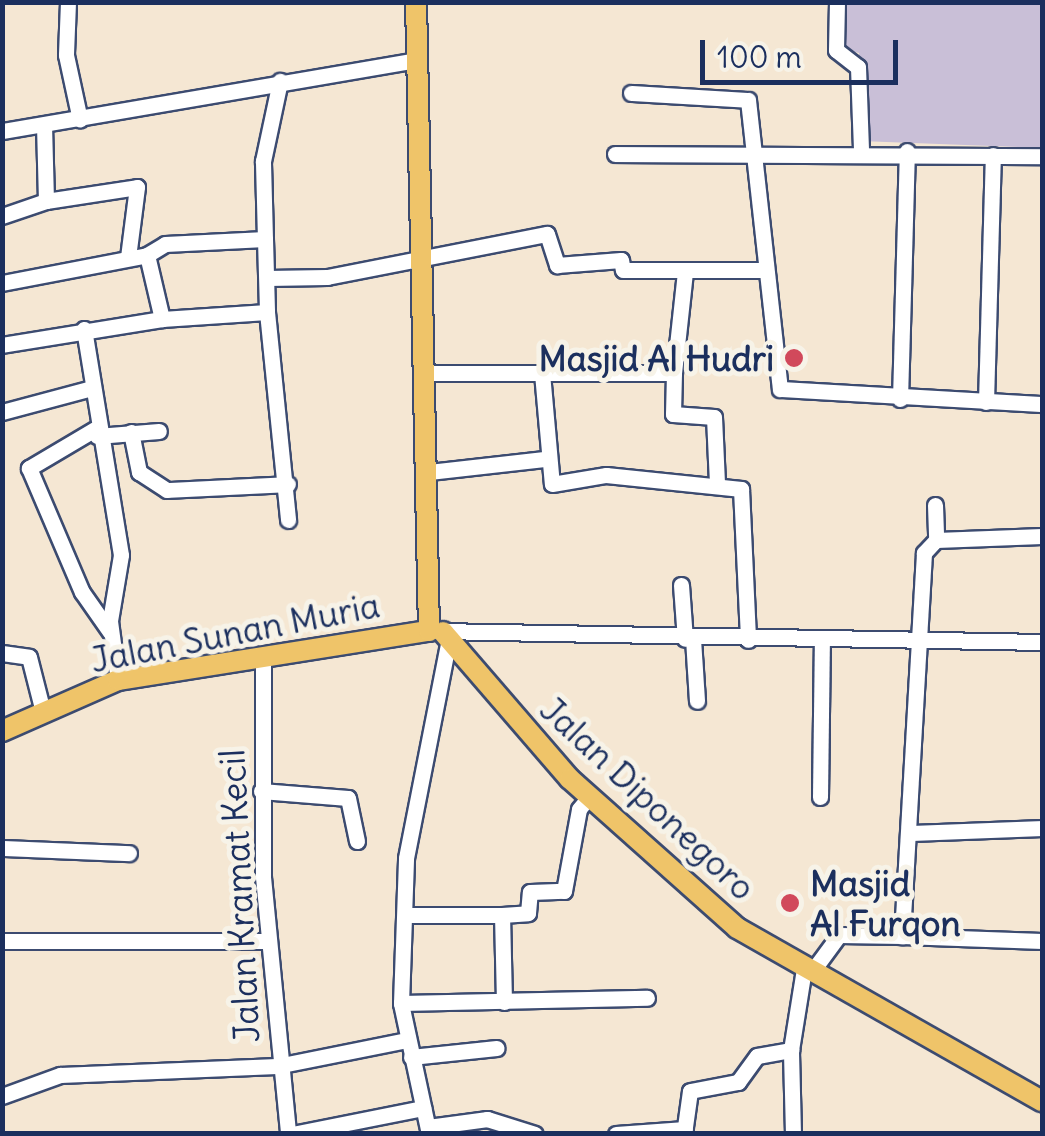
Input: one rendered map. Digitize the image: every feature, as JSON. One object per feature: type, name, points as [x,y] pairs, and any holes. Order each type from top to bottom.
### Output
[{"type":"main road","points":[[416,2],[429,472],[440,636]]},
{"type":"main road","name":"Jalan Sunan Muria","points":[[2,732],[42,708],[118,680],[263,655],[440,636]]},
{"type":"main road","name":"Jalan Diponegoro","points":[[440,636],[590,797],[738,928],[1042,1101]]},
{"type":"street","points":[[68,2],[66,55],[80,120]]},
{"type":"street","points":[[837,2],[836,50],[858,67],[861,150]]},
{"type":"street","points":[[2,131],[44,127],[280,80],[416,60]]},
{"type":"street","points":[[280,80],[263,160],[267,312],[288,484],[288,520]]},
{"type":"street","points":[[631,93],[745,96],[780,390],[1042,404]]},
{"type":"street","points":[[44,127],[46,201]]},
{"type":"street","points":[[615,154],[861,150],[1042,156]]},
{"type":"street","points":[[900,399],[907,151]]},
{"type":"street","points":[[986,402],[993,155]]},
{"type":"street","points":[[2,216],[46,201],[137,187],[128,257]]},
{"type":"street","points":[[268,278],[327,277],[547,234],[556,266],[621,260],[623,270],[765,270]]},
{"type":"street","points":[[2,282],[148,255],[165,244],[265,240]]},
{"type":"street","points":[[148,255],[162,319]]},
{"type":"street","points":[[685,271],[673,414],[715,420],[717,482]]},
{"type":"street","points":[[2,345],[162,319],[267,312]]},
{"type":"street","points":[[84,329],[96,432],[121,555],[110,632],[118,680]]},
{"type":"street","points":[[428,373],[674,373]]},
{"type":"street","points":[[542,373],[544,458],[554,484],[602,475],[717,482],[744,494],[748,640]]},
{"type":"street","points":[[2,412],[92,388]]},
{"type":"street","points":[[110,632],[82,592],[29,468],[96,432],[159,431]]},
{"type":"street","points":[[131,432],[139,472],[167,490],[288,484]]},
{"type":"street","points":[[429,472],[544,458]]},
{"type":"street","points":[[902,936],[924,644],[924,553],[936,540],[935,505]]},
{"type":"street","points":[[936,540],[1042,536]]},
{"type":"street","points":[[681,586],[697,701]]},
{"type":"street","points":[[534,1134],[480,1119],[428,1130],[407,1040],[401,1003],[406,858],[440,636],[822,643],[1042,642]]},
{"type":"street","points":[[820,797],[822,643]]},
{"type":"street","points":[[2,653],[29,657],[42,708]]},
{"type":"street","name":"Jalan Kramat Kecil","points":[[263,655],[261,791],[269,941],[277,1066],[290,1134]]},
{"type":"street","points":[[261,791],[348,798],[357,841]]},
{"type":"street","points":[[405,916],[528,913],[530,892],[564,891],[579,809],[590,797]]},
{"type":"street","points":[[912,832],[1042,828]]},
{"type":"street","points":[[2,848],[129,853]]},
{"type":"street","points":[[502,915],[504,1002]]},
{"type":"street","points":[[792,1134],[790,1050],[808,971],[839,935],[1042,941]]},
{"type":"street","points":[[2,941],[269,941]]},
{"type":"street","points":[[401,1003],[647,998]]},
{"type":"street","points":[[2,1096],[60,1075],[277,1066],[407,1040]]},
{"type":"street","points":[[411,1057],[497,1048]]},
{"type":"street","points":[[616,1134],[684,1131],[690,1091],[738,1082],[758,1056],[790,1050]]},
{"type":"street","points":[[290,1134],[424,1108]]},
{"type":"shaded area","points":[[842,3],[1042,3],[1042,148],[860,141],[859,53],[839,48]]},
{"type":"place","name":"Masjid Al Hudri","points":[[794,358]]},
{"type":"place","name":"Masjid Al Furqon","points":[[790,903]]}]
